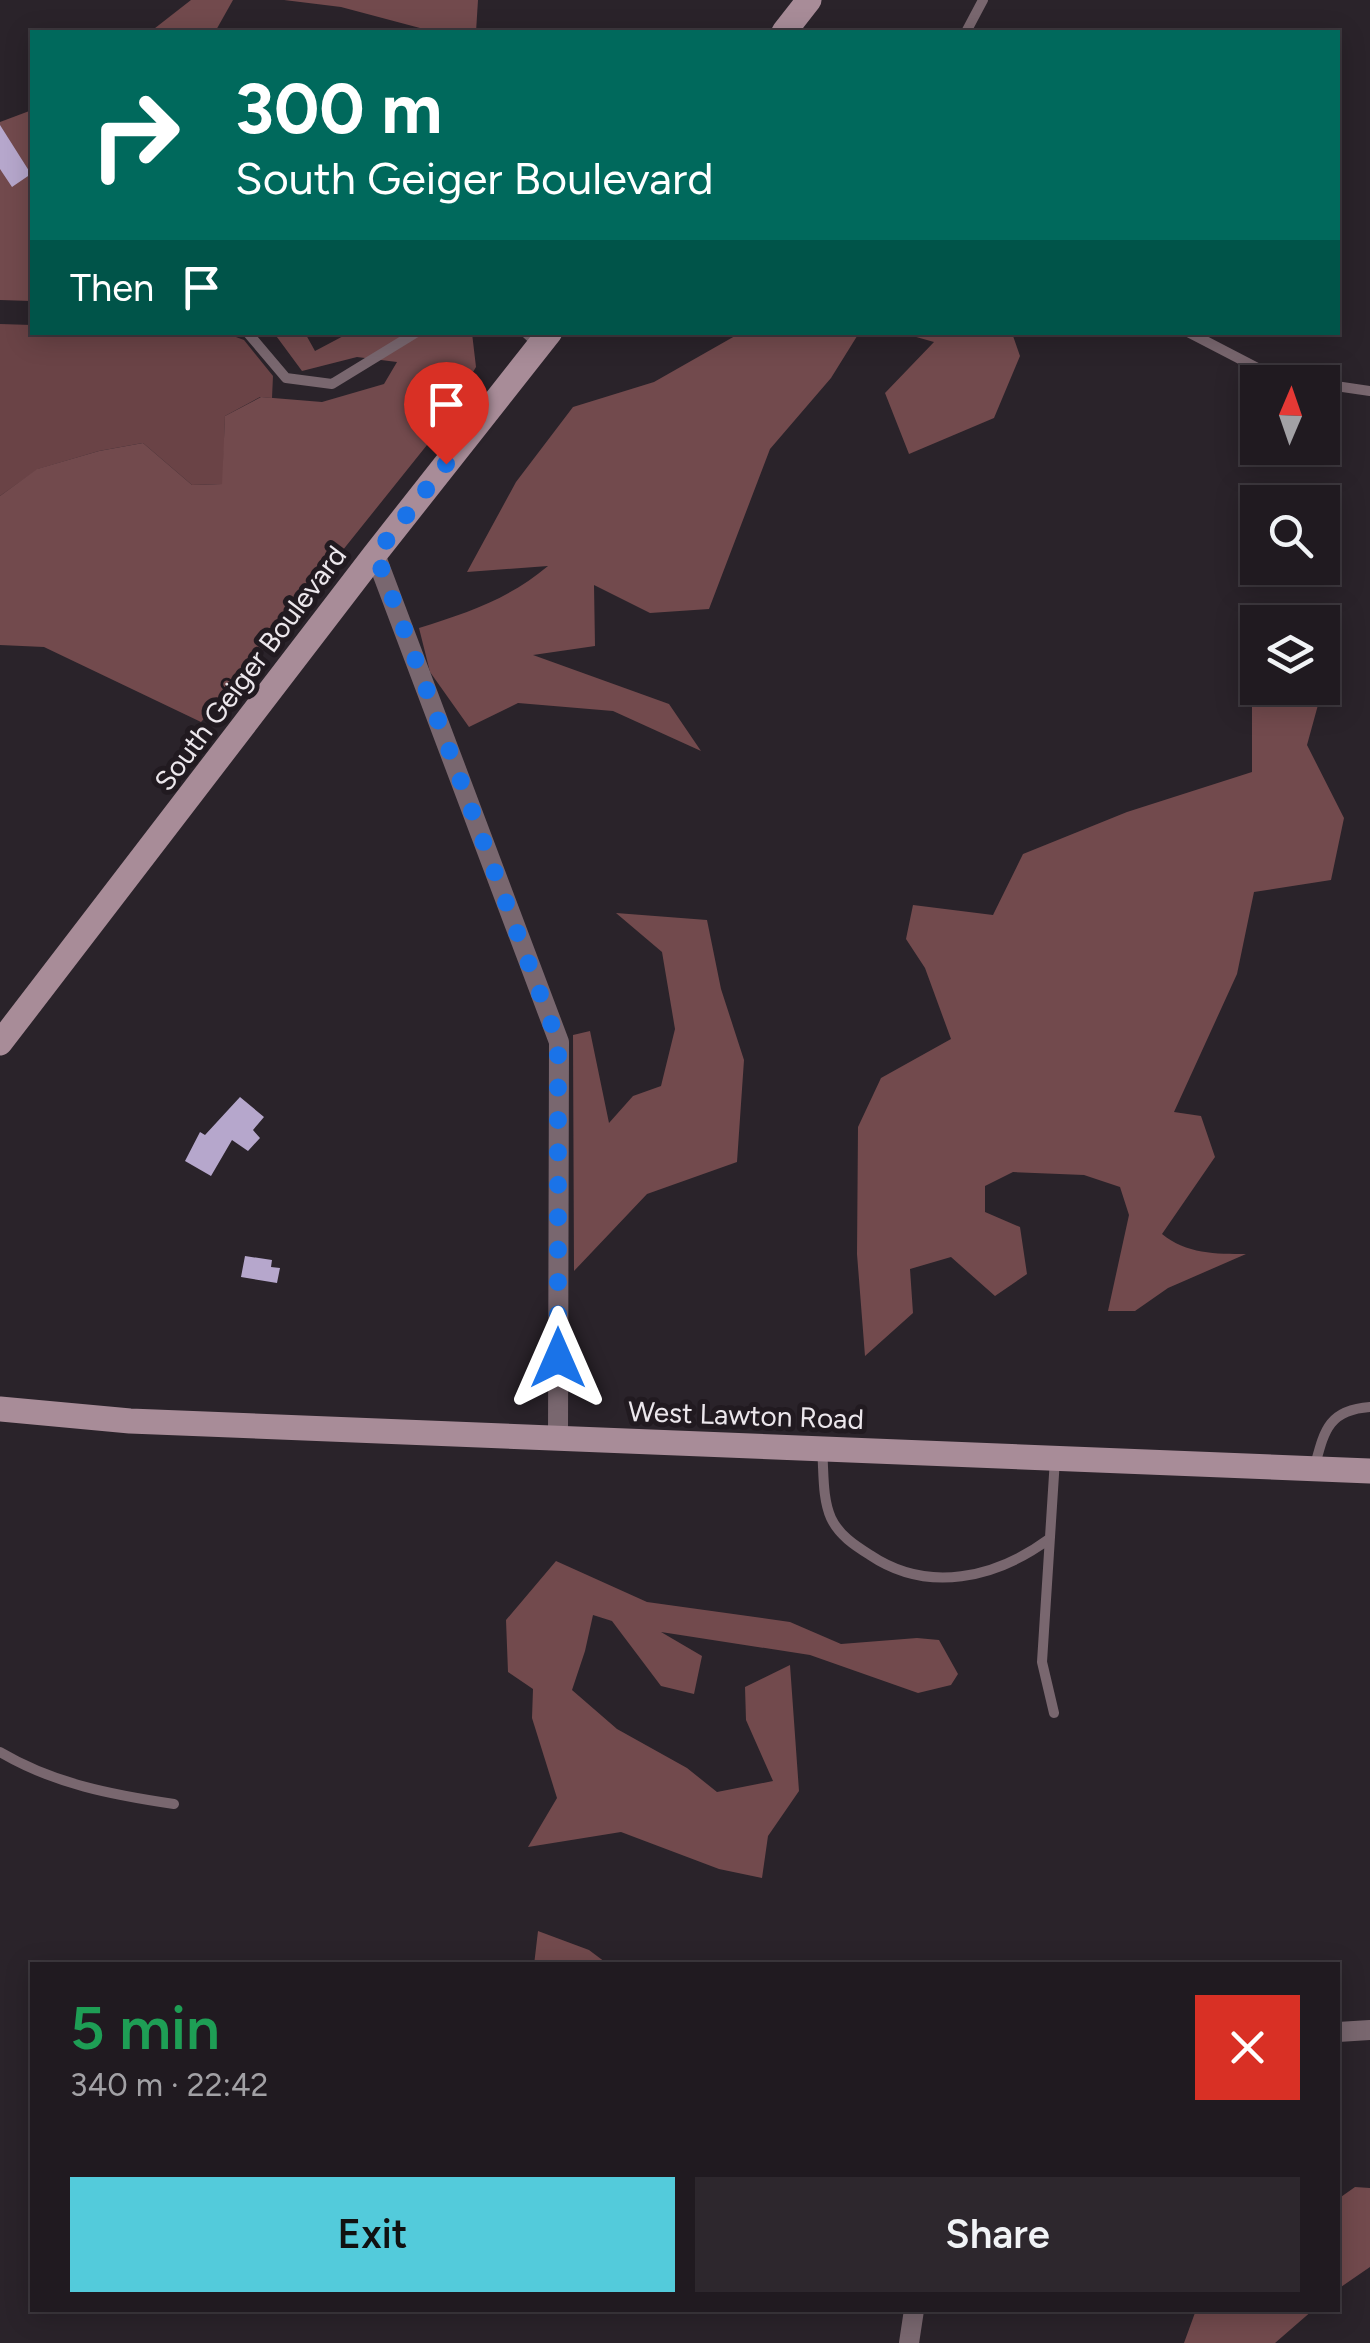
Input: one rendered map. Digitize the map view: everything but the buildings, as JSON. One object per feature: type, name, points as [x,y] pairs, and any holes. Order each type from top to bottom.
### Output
[{"type":"street","points":[[786,30],[809,0]]},
{"type":"street","name":"South Geiger Boulevard","points":[[0,1043],[538,337]]},
{"type":"street","points":[[376,554],[558,1042],[558,1437]]},
{"type":"street","name":"West Lawton Road","points":[[0,1409],[130,1421],[1370,1471]]},
{"type":"street","points":[[1340,2032],[1370,2030]]},
{"type":"street","points":[[909,2343],[914,2312]]},
{"type":"lane","points":[[967,30],[983,0]]},
{"type":"lane","points":[[250,335],[286,378],[332,384],[413,335]]},
{"type":"lane","points":[[1194,335],[1252,365]]},
{"type":"lane","points":[[1340,387],[1370,391]]},
{"type":"lane","points":[[1314,1469],[1324,1434],[1336,1417],[1348,1410],[1370,1408]]},
{"type":"lane","points":[[822,1448],[830,1516],[853,1544],[886,1566],[935,1579],[958,1578],[1014,1561],[1050,1538]]},
{"type":"lane","points":[[1054,1714],[1042,1662],[1055,1458]]},
{"type":"lane","points":[[0,1752],[61,1781],[174,1804]]},
{"type":"shaded area","points":[[191,0],[233,0],[216,30],[153,30]]},
{"type":"shaded area","points":[[284,0],[478,0],[476,30],[427,30],[341,7]]},
{"type":"shaded area","points":[[30,111],[30,301],[0,300],[0,122]]},
{"type":"shaded area","points":[[0,324],[30,325],[30,335],[230,335],[244,340],[273,376],[272,398],[260,397],[225,416],[223,484],[192,485],[143,443],[38,469],[0,496]]},
{"type":"shaded area","points":[[275,335],[306,335],[315,351],[345,335],[472,335],[476,367],[435,435],[201,722],[44,647],[0,645],[0,496],[37,469],[143,443],[192,485],[222,484],[225,416],[261,397],[322,402],[384,384],[397,362],[357,357],[302,371]]},
{"type":"shaded area","points":[[737,335],[858,335],[831,378],[770,449],[709,609],[650,613],[594,585],[595,646],[533,655],[669,704],[701,751],[613,711],[518,703],[469,727],[430,672],[419,628],[503,596],[548,566],[467,572],[516,482],[573,407],[654,382]]},
{"type":"shaded area","points":[[909,335],[1013,335],[1020,356],[994,418],[909,454],[885,393],[934,342]]},
{"type":"shaded area","points":[[1252,705],[1318,705],[1307,745],[1344,818],[1331,880],[1254,892],[1237,974],[1174,1112],[1201,1116],[1215,1157],[1162,1234],[1191,1249],[1246,1254],[1168,1288],[1135,1311],[1108,1311],[1129,1215],[1120,1187],[1084,1175],[1013,1172],[985,1186],[985,1212],[1020,1227],[1027,1274],[995,1296],[951,1257],[910,1269],[913,1313],[865,1356],[857,1254],[858,1127],[881,1078],[951,1039],[925,968],[906,939],[913,905],[993,915],[1023,854],[1127,812],[1252,772]]},
{"type":"shaded area","points":[[616,913],[707,920],[721,989],[744,1060],[737,1162],[647,1194],[574,1271],[573,1035],[590,1031],[609,1123],[633,1096],[661,1086],[675,1029],[662,952]]},
{"type":"shaded area","points":[[556,1561],[647,1602],[790,1622],[841,1644],[939,1640],[958,1674],[951,1685],[918,1693],[810,1655],[661,1632],[702,1656],[694,1694],[661,1686],[612,1621],[593,1615],[572,1690],[617,1729],[687,1768],[717,1792],[773,1781],[746,1720],[745,1687],[790,1665],[799,1791],[768,1836],[762,1878],[719,1869],[621,1832],[528,1847],[557,1798],[532,1718],[533,1689],[508,1672],[506,1620]]},
{"type":"shaded area","points":[[538,1931],[589,1950],[605,1962],[534,1962]]},
{"type":"shaded area","points":[[1355,2187],[1370,2188],[1370,2267],[1340,2288],[1340,2198]]},
{"type":"shaded area","points":[[1195,2312],[1311,2312],[1275,2343],[1184,2343]]},
{"type":"route","points":[[446,464],[376,554],[558,1042],[558,1358]]}]
